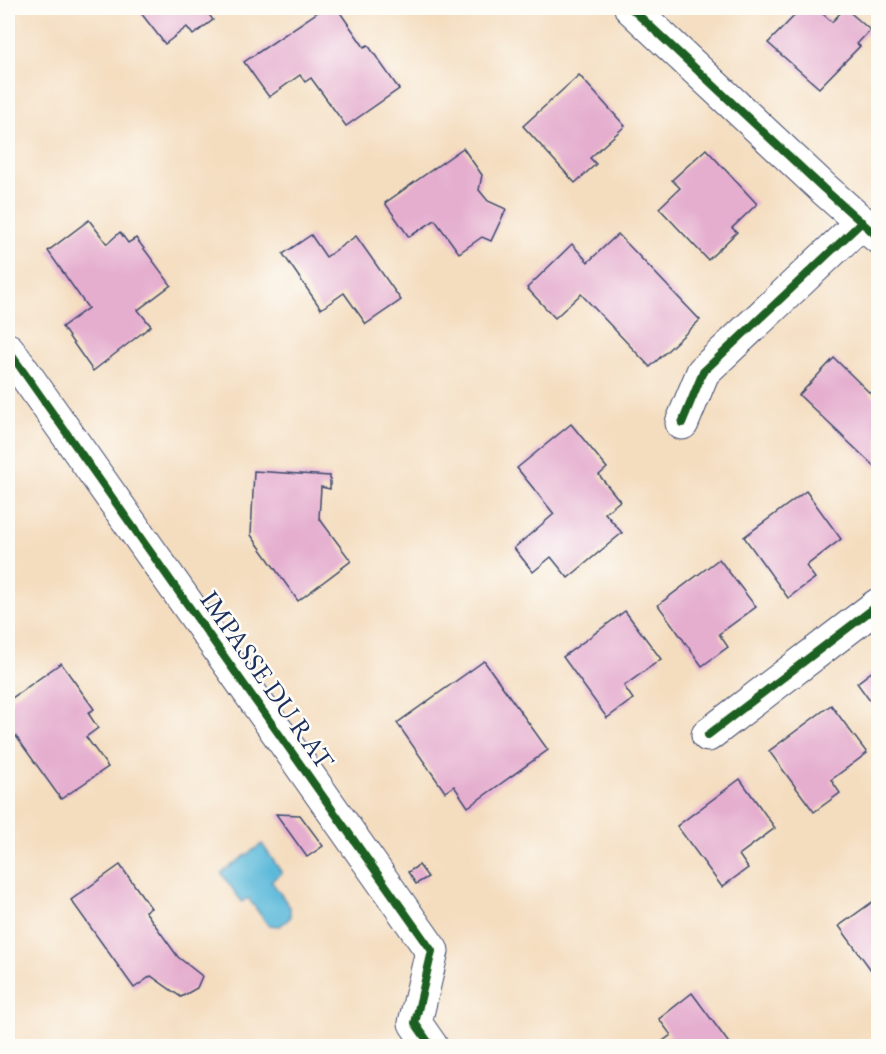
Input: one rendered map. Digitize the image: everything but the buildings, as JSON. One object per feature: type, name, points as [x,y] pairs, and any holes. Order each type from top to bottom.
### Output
[{"type":"street","points":[[631,8],[823,188],[870,229],[703,372],[682,423]]},
{"type":"street","name":"IMPASSE DU RAT","points":[[8,350],[432,951],[415,1023],[431,1047]]},
{"type":"street","points":[[708,735],[879,605]]},
{"type":"water","points":[[262,844],[282,873],[271,881],[290,907],[290,918],[280,926],[268,925],[248,898],[242,902],[221,873]]},
{"type":"cycle path","points":[[631,8],[878,237]]},
{"type":"cycle path","points":[[682,423],[703,372],[862,222]]},
{"type":"cycle path","points":[[8,350],[432,951],[415,1023],[431,1046]]},
{"type":"cycle path","points":[[708,735],[878,605]]}]
